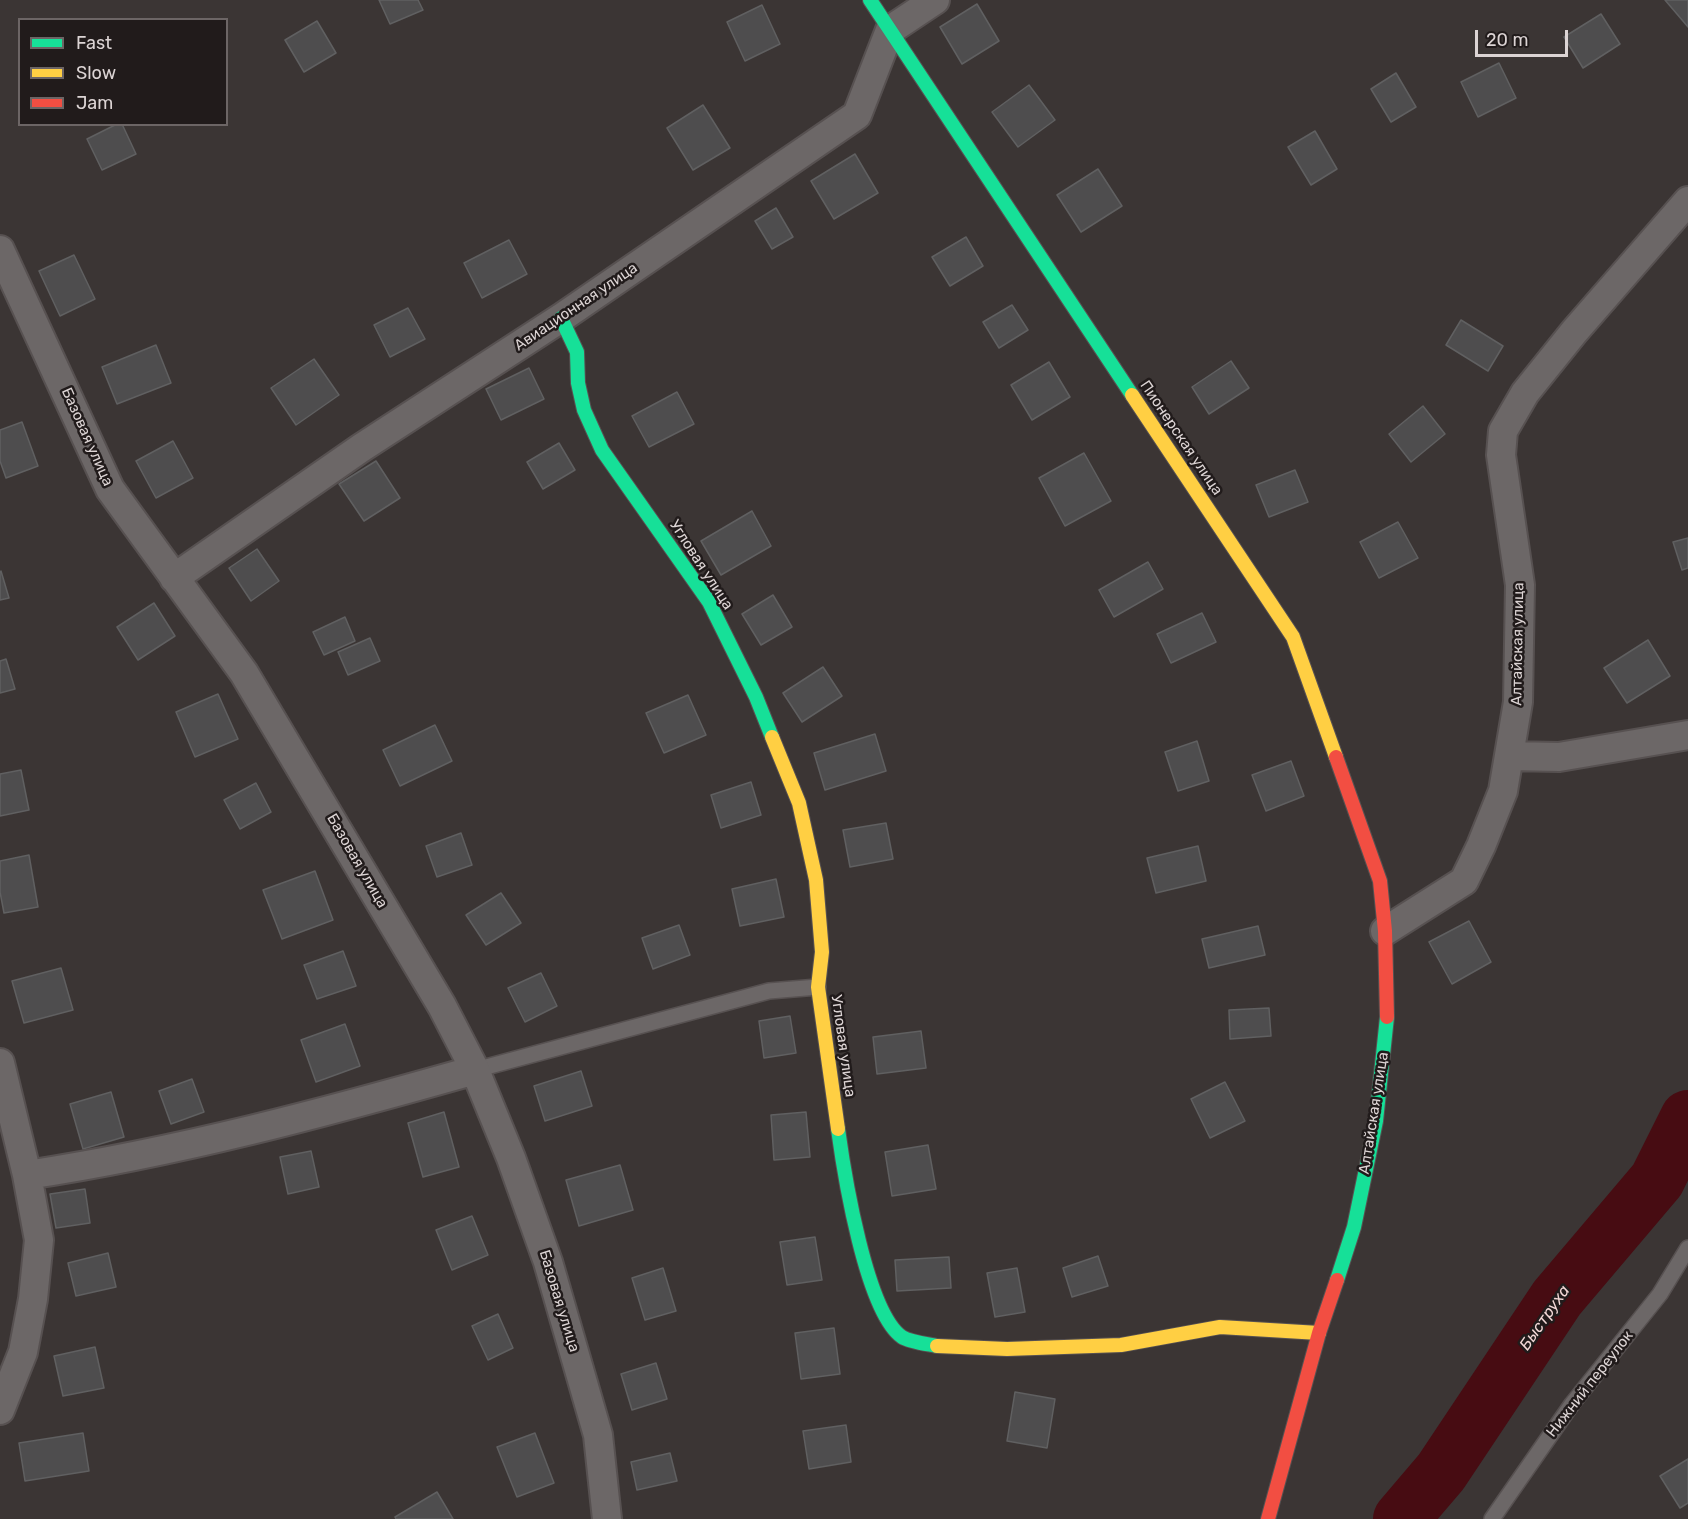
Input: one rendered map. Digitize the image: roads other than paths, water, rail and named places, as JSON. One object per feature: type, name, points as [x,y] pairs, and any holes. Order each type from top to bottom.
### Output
[{"type":"street","name":"Пионерская улица","points":[[870,0],[1293,637],[1380,880],[1385,931]]},
{"type":"street","points":[[890,30],[935,0]]},
{"type":"street","name":"Авиационная улица","points":[[174,578],[361,448],[561,318],[858,115],[890,30]]},
{"type":"street","name":"Алтайская улица","points":[[1268,1519],[1319,1333],[1354,1227],[1376,1121],[1387,1032],[1385,931],[1464,881],[1503,791],[1518,702],[1520,585],[1501,454],[1503,431],[1525,393],[1574,332],[1688,201]]},
{"type":"street","name":"Базовая улица","points":[[0,250],[110,489],[244,673],[436,996],[475,1070],[511,1158],[548,1262],[598,1435],[607,1519]]},
{"type":"street","name":"Угловая улица","points":[[561,318],[577,352],[578,382],[584,410],[602,450],[709,602],[756,697],[799,803],[816,880],[822,952],[818,987],[841,1152],[860,1250],[883,1312],[902,1337],[941,1347],[1007,1349],[1121,1345],[1220,1327],[1319,1333]]},
{"type":"street","points":[[1509,756],[1559,757],[1688,735]]},
{"type":"street","points":[[0,1062],[27,1175],[39,1240],[33,1299],[23,1352],[0,1410]]},
{"type":"street","points":[[27,1175],[167,1151],[326,1112],[475,1070]]},
{"type":"lane","points":[[475,1070],[769,991],[818,987]]},
{"type":"lane","name":"Нижний переулок","points":[[1492,1519],[1494,1512],[1572,1404],[1660,1294],[1688,1248]]},
{"type":"waterway","name":"Быструха","points":[[1401,1519],[1441,1472],[1557,1298],[1657,1180],[1688,1118]]}]
